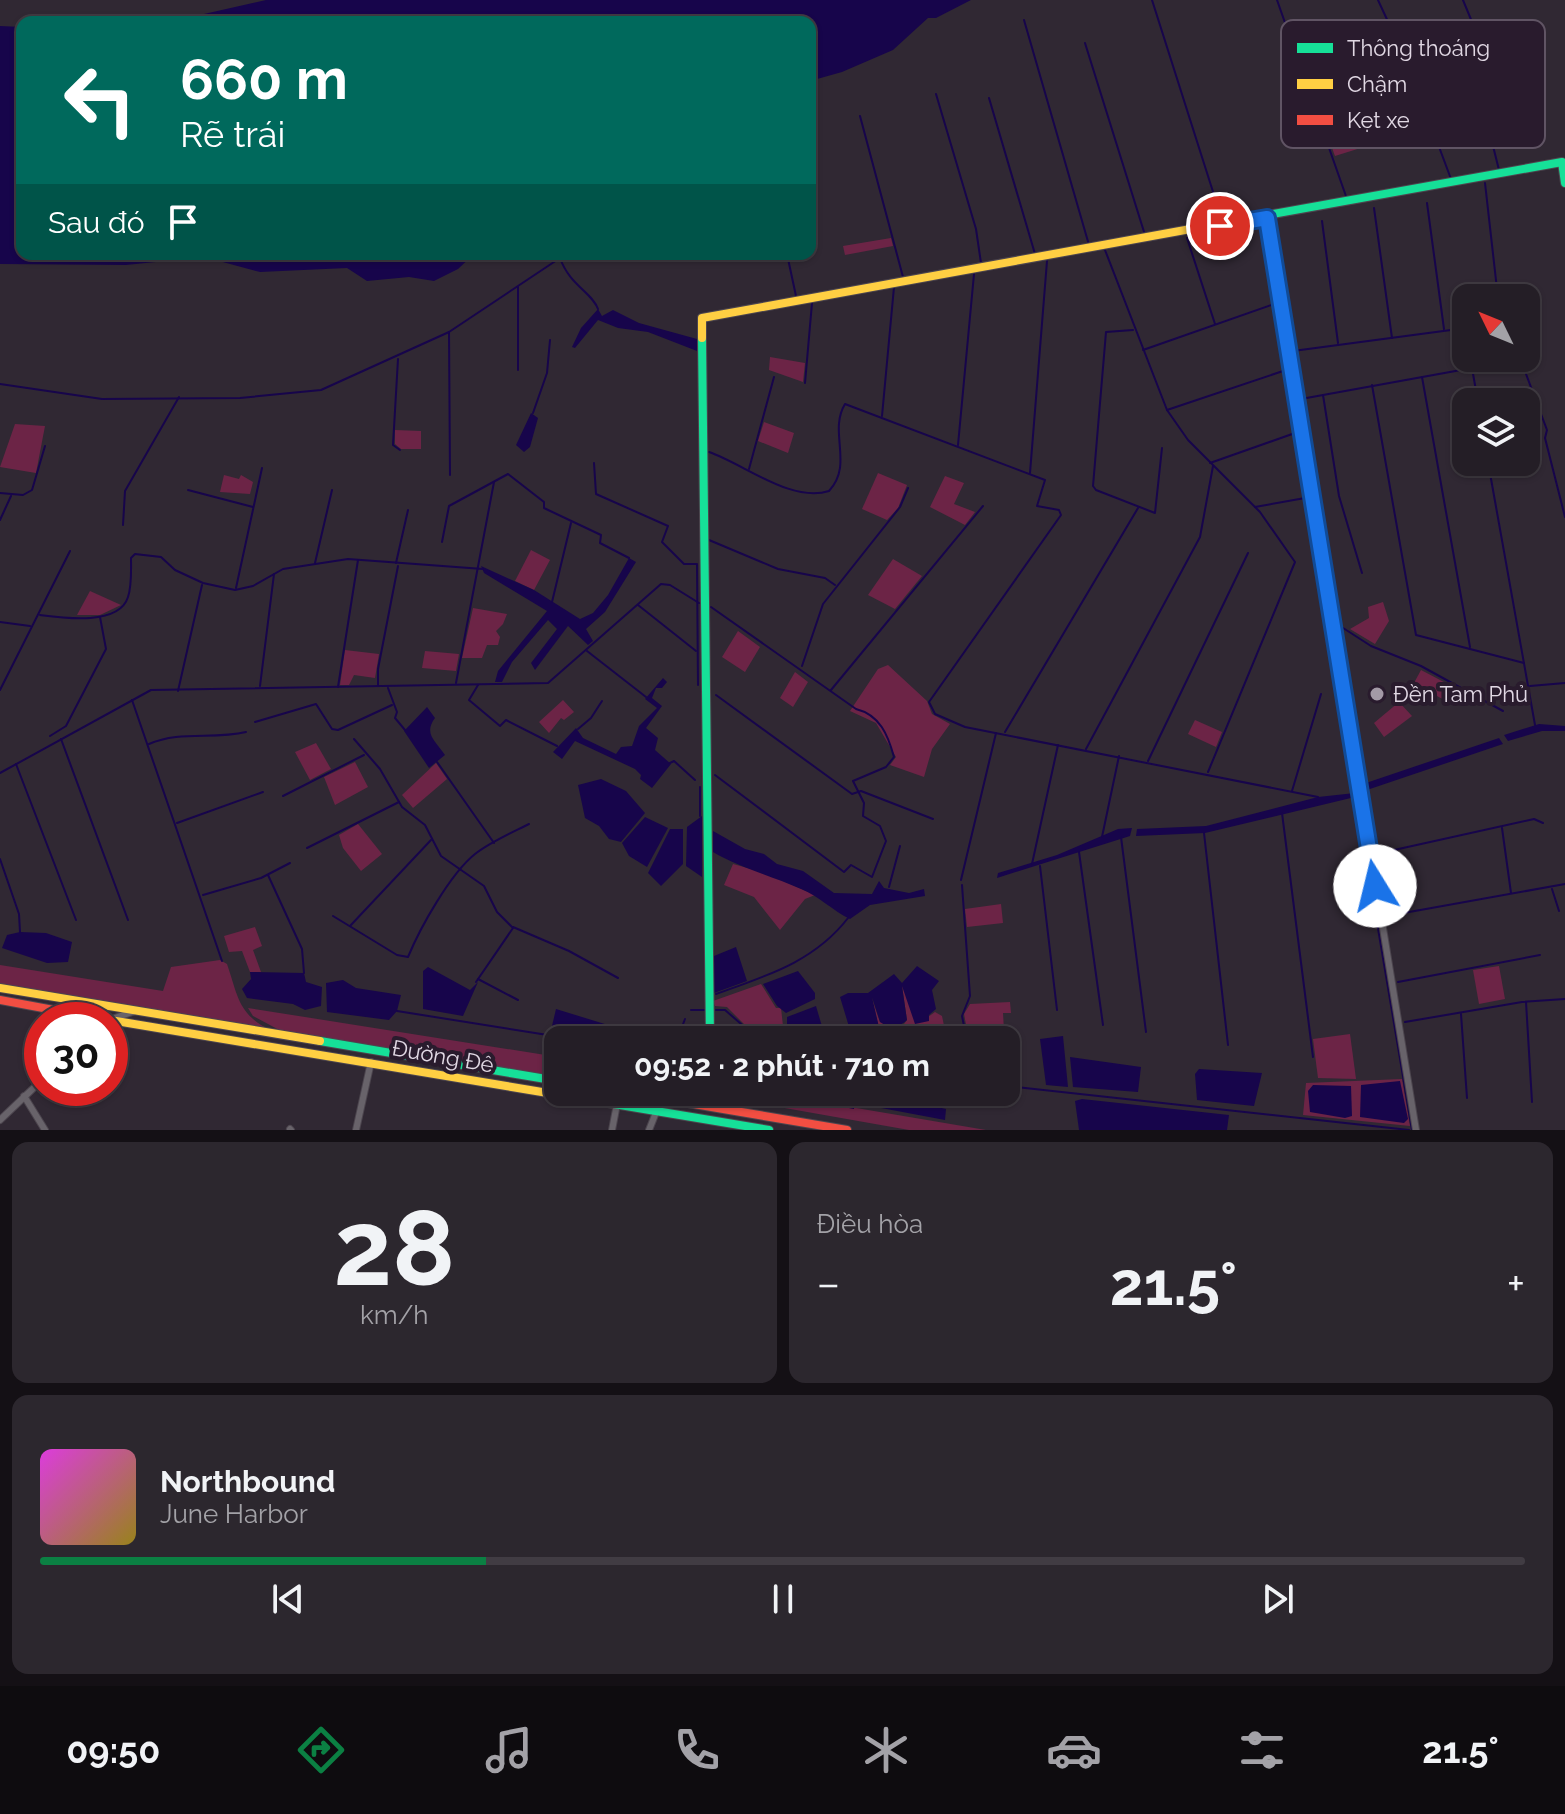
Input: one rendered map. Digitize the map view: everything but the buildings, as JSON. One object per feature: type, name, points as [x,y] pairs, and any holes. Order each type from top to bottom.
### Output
[{"type":"street","points":[[710,1026],[702,318],[1267,218],[1562,162],[1565,183]]},
{"type":"street","points":[[1267,218],[1416,1130]]},
{"type":"street","name":"Đường Đê","points":[[0,988],[88,1002]]},
{"type":"street","name":"Đường Đê","points":[[0,1000],[24,1004]]},
{"type":"street","name":"Đường Đê","points":[[128,1009],[544,1079]]},
{"type":"street","points":[[128,1013],[137,1010]]},
{"type":"street","name":"Đường Đê","points":[[128,1023],[544,1092]]},
{"type":"street","points":[[358,1047],[373,1063]]},
{"type":"street","points":[[356,1130],[373,1063],[388,1054],[407,1055]]},
{"type":"street","points":[[0,1120],[24,1096]]},
{"type":"street","points":[[30,1106],[45,1130]]},
{"type":"street","points":[[612,1130],[617,1106]]},
{"type":"street","name":"Đường Đê","points":[[630,1106],[769,1130]]},
{"type":"street","points":[[702,1106],[847,1130]]},
{"type":"street","points":[[725,1106],[731,1112]]},
{"type":"street","points":[[649,1130],[657,1110]]},
{"type":"street","points":[[785,1119],[810,1130]]},
{"type":"shaded area","points":[[266,0],[971,0],[936,18],[928,18],[893,50],[842,72],[816,79],[816,16],[181,16]]},
{"type":"shaded area","points":[[0,26],[16,27],[16,260],[175,260],[126,265],[0,264]]},
{"type":"shaded area","points":[[1332,148],[1361,148],[1335,156]]},
{"type":"shaded area","points":[[891,238],[893,246],[845,255],[843,246]]},
{"type":"shaded area","points":[[202,260],[468,260],[458,269],[434,281],[409,277],[367,281],[347,268],[260,272],[219,261]]},
{"type":"shaded area","points":[[598,309],[602,316],[613,310],[639,323],[697,339],[697,351],[648,332],[618,328],[598,320],[575,348],[572,347],[581,328]]},
{"type":"shaded area","points":[[770,357],[805,363],[803,382],[769,370]]},
{"type":"shaded area","points":[[531,413],[538,418],[530,447],[524,452],[516,445]]},
{"type":"shaded area","points":[[764,422],[794,433],[788,453],[758,441]]},
{"type":"shaded area","points":[[15,424],[45,426],[36,473],[0,467]]},
{"type":"shaded area","points":[[395,430],[421,431],[421,449],[401,449],[395,444]]},
{"type":"shaded area","points":[[878,473],[907,485],[898,508],[887,520],[862,509]]},
{"type":"shaded area","points":[[224,475],[239,479],[241,475],[253,482],[250,494],[220,492]]},
{"type":"shaded area","points":[[945,476],[964,483],[954,504],[975,512],[965,525],[930,507]]},
{"type":"shaded area","points":[[531,550],[550,560],[534,590],[515,581]]},
{"type":"shaded area","points":[[629,558],[636,562],[605,612],[586,629],[593,641],[588,645],[568,626],[535,670],[531,663],[557,629],[548,620],[512,662],[502,682],[495,682],[498,671],[547,611],[484,573],[481,566],[534,590],[580,619],[593,613],[608,595]]},
{"type":"shaded area","points":[[893,559],[922,576],[895,609],[868,595]]},
{"type":"shaded area","points":[[90,591],[121,605],[100,615],[77,615]]},
{"type":"shaded area","points":[[1383,602],[1389,621],[1375,644],[1350,629],[1369,618],[1368,607]]},
{"type":"shaded area","points":[[473,608],[507,614],[496,631],[500,637],[498,645],[487,645],[482,658],[462,658]]},
{"type":"shaded area","points":[[738,631],[760,647],[745,672],[722,657]]},
{"type":"shaded area","points":[[345,650],[379,654],[375,678],[354,675],[349,685],[340,685]]},
{"type":"shaded area","points":[[425,651],[459,654],[456,671],[422,668]]},
{"type":"shaded area","points":[[888,665],[927,701],[932,714],[950,724],[932,749],[924,777],[890,765],[896,757],[876,723],[850,711],[878,669]]},
{"type":"shaded area","points":[[1421,670],[1461,691],[1453,705],[1414,683]]},
{"type":"shaded area","points":[[795,672],[808,682],[793,707],[780,698]]},
{"type":"shaded area","points":[[663,678],[667,682],[662,688],[656,688],[652,698],[662,706],[646,728],[658,738],[655,750],[671,764],[652,788],[640,779],[641,775],[635,769],[575,741],[562,759],[553,752],[576,728],[583,738],[616,754],[621,747],[632,746],[639,726],[657,708],[645,699]]},
{"type":"shaded area","points":[[563,700],[574,712],[564,720],[561,718],[549,733],[539,722]]},
{"type":"shaded area","points":[[1399,702],[1412,716],[1384,737],[1374,723]]},
{"type":"shaded area","points":[[427,707],[435,718],[431,733],[445,755],[429,768],[404,731]]},
{"type":"shaded area","points":[[1195,720],[1222,732],[1216,747],[1188,734]]},
{"type":"shaded area","points":[[1539,724],[1565,726],[1565,731],[1542,731],[1508,741],[1504,735]]},
{"type":"shaded area","points":[[1499,738],[1503,744],[1364,791],[1363,784]]},
{"type":"shaded area","points":[[316,743],[331,769],[310,780],[295,752]]},
{"type":"shaded area","points":[[355,762],[368,787],[335,805],[324,777]]},
{"type":"shaded area","points":[[436,763],[447,779],[413,808],[402,795]]},
{"type":"shaded area","points":[[601,779],[626,791],[645,813],[621,842],[609,839],[599,826],[585,818],[578,785]]},
{"type":"shaded area","points":[[1355,793],[1355,797],[1205,833],[1136,836],[1137,829],[1206,826],[1318,797]]},
{"type":"shaded area","points":[[702,816],[702,877],[686,866],[687,827]]},
{"type":"shaded area","points":[[645,817],[668,828],[647,867],[629,856],[622,843]]},
{"type":"shaded area","points":[[358,824],[382,854],[361,871],[343,848],[339,835]]},
{"type":"shaded area","points":[[1132,828],[1130,836],[997,878],[998,873],[1057,855],[1118,829]]},
{"type":"shaded area","points":[[670,829],[683,829],[683,864],[661,886],[648,873]]},
{"type":"shaded area","points":[[713,831],[745,849],[764,854],[777,864],[803,871],[834,893],[872,894],[879,881],[884,888],[909,893],[924,889],[925,896],[870,905],[850,919],[808,892],[713,852]]},
{"type":"shaded area","points":[[733,864],[766,873],[815,895],[805,899],[780,930],[754,897],[724,885]]},
{"type":"shaded area","points":[[1001,904],[1003,923],[967,927],[965,909]]},
{"type":"shaded area","points":[[255,927],[262,946],[253,950],[261,972],[250,972],[242,951],[229,952],[224,936]]},
{"type":"shaded area","points":[[46,933],[72,942],[68,962],[47,963],[2,948],[7,935]]},
{"type":"shaded area","points":[[736,947],[747,981],[714,993],[714,956]]},
{"type":"shaded area","points":[[220,960],[227,964],[245,1011],[270,1030],[128,1006],[128,1002],[102,1002],[0,985],[0,965],[163,991],[171,967]]},
{"type":"shaded area","points":[[917,966],[939,981],[932,990],[936,1009],[929,1015],[929,1021],[915,1024],[902,986],[907,1020],[894,1026],[880,1022],[872,997],[879,1026],[849,1026],[840,997],[848,993],[868,993],[894,974],[902,983]]},
{"type":"shaded area","points":[[1499,966],[1505,999],[1479,1004],[1473,970]]},
{"type":"shaded area","points":[[428,967],[470,990],[478,982],[463,1016],[423,1009],[423,971]]},
{"type":"shaded area","points":[[798,971],[815,993],[815,999],[786,1013],[777,1006],[763,984]]},
{"type":"shaded area","points":[[250,972],[304,973],[306,982],[322,987],[321,1006],[305,1010],[293,1004],[247,998],[242,989],[251,979]]},
{"type":"shaded area","points":[[343,980],[356,988],[401,995],[397,1011],[389,1020],[327,1012],[326,983]]},
{"type":"shaded area","points":[[761,984],[776,1008],[781,1008],[783,1026],[746,1026],[727,1007],[715,1006],[713,1001]]},
{"type":"shaded area","points":[[902,986],[928,1017],[935,1012],[942,1016],[944,1026],[878,1026],[871,996],[880,1022],[904,1024],[907,1020]]},
{"type":"shaded area","points":[[1010,1002],[1011,1013],[1003,1013],[1004,1026],[966,1026],[964,1014],[970,1004]]},
{"type":"shaded area","points":[[816,1006],[822,1026],[787,1026],[787,1017]]},
{"type":"shaded area","points":[[248,1008],[544,1055],[544,1076],[283,1032],[253,1016]]},
{"type":"shaded area","points":[[556,1009],[608,1025],[608,1026],[552,1026]]},
{"type":"shaded area","points":[[1350,1034],[1356,1079],[1318,1078],[1313,1039]]},
{"type":"shaded area","points":[[1063,1036],[1068,1087],[1046,1085],[1040,1039]]},
{"type":"shaded area","points":[[1070,1057],[1141,1067],[1138,1092],[1073,1087]]},
{"type":"shaded area","points":[[1199,1069],[1262,1073],[1254,1106],[1197,1100],[1195,1074]]},
{"type":"shaded area","points":[[1402,1079],[1410,1126],[1303,1115],[1306,1083]]},
{"type":"shaded area","points":[[1400,1081],[1408,1119],[1404,1123],[1360,1117],[1361,1085]]},
{"type":"shaded area","points":[[1313,1085],[1351,1086],[1352,1116],[1345,1118],[1310,1112],[1308,1091]]},
{"type":"shaded area","points":[[1082,1099],[1229,1115],[1227,1130],[1079,1130],[1075,1101]]},
{"type":"shaded area","points":[[773,1106],[845,1106],[986,1130],[909,1130]]},
{"type":"shaded area","points":[[871,1106],[933,1106],[946,1109],[945,1120]]},
{"type":"waterway","points":[[1152,0],[1222,220]]},
{"type":"waterway","points":[[1277,0],[1284,20]]},
{"type":"waterway","points":[[1378,0],[1387,20]]},
{"type":"waterway","points":[[1463,0],[1471,20]]},
{"type":"waterway","points":[[1024,20],[1089,245]]},
{"type":"waterway","points":[[1085,43],[1145,235]]},
{"type":"waterway","points":[[936,94],[976,229],[981,263]]},
{"type":"waterway","points":[[989,98],[1035,254]]},
{"type":"waterway","points":[[860,116],[903,277]]},
{"type":"waterway","points":[[1329,148],[1347,199]]},
{"type":"waterway","points":[[1439,148],[1451,179]]},
{"type":"waterway","points":[[1494,148],[1499,170]]},
{"type":"waterway","points":[[1485,183],[1496,284]]},
{"type":"waterway","points":[[1427,203],[1444,329]]},
{"type":"waterway","points":[[1374,208],[1392,338]]},
{"type":"waterway","points":[[1322,221],[1338,343]]},
{"type":"waterway","points":[[1187,238],[1215,324]]},
{"type":"waterway","points":[[1105,250],[1167,410],[1188,440],[1260,512],[1295,562],[1208,772]]},
{"type":"waterway","points":[[0,384],[102,399],[240,398],[321,390],[449,332],[557,260]]},
{"type":"waterway","points":[[561,260],[569,275],[598,309]]},
{"type":"waterway","points":[[788,260],[796,296]]},
{"type":"waterway","points":[[1030,473],[1047,261]]},
{"type":"waterway","points":[[958,445],[974,274]]},
{"type":"waterway","points":[[518,287],[518,370]]},
{"type":"waterway","points":[[882,416],[894,287]]},
{"type":"waterway","points":[[805,383],[812,303]]},
{"type":"waterway","points":[[1143,350],[1274,304]]},
{"type":"waterway","points":[[1133,330],[1106,332],[1093,486],[1096,490],[1155,513],[1162,448]]},
{"type":"waterway","points":[[1293,351],[1452,330]]},
{"type":"waterway","points":[[449,332],[450,475]]},
{"type":"waterway","points":[[533,413],[547,373],[550,340]]},
{"type":"waterway","points":[[398,359],[393,445],[400,450]]},
{"type":"waterway","points":[[1301,399],[1472,368],[1476,388]]},
{"type":"waterway","points":[[1167,410],[1283,371]]},
{"type":"waterway","points":[[1525,372],[1547,430],[1545,438],[1565,517]]},
{"type":"waterway","points":[[749,469],[774,377]]},
{"type":"waterway","points":[[1422,377],[1470,647]]},
{"type":"waterway","points":[[1372,385],[1416,635],[1524,663]]},
{"type":"waterway","points":[[1323,395],[1339,496],[1362,573]]},
{"type":"waterway","points":[[123,525],[125,491],[179,397]]},
{"type":"waterway","points":[[709,452],[799,492],[829,491],[840,470],[839,426],[845,404],[1045,480],[1037,506],[1059,510],[1061,515],[929,702],[935,714],[965,727],[1318,797]]},
{"type":"waterway","points":[[1210,463],[1295,433]]},
{"type":"waterway","points":[[0,493],[23,495],[32,490],[45,446]]},
{"type":"waterway","points":[[594,463],[596,494],[668,526],[662,542],[684,564],[697,564],[698,685]]},
{"type":"waterway","points":[[1086,749],[1200,537],[1213,466]]},
{"type":"waterway","points":[[236,588],[262,468]]},
{"type":"waterway","points":[[442,542],[449,506],[508,474],[544,502],[544,508],[601,535],[600,543],[629,558]]},
{"type":"waterway","points":[[1491,476],[1535,725]]},
{"type":"waterway","points":[[456,683],[494,482]]},
{"type":"waterway","points":[[802,666],[823,604],[900,507],[908,488]]},
{"type":"waterway","points":[[188,490],[253,507]]},
{"type":"waterway","points":[[315,563],[332,490]]},
{"type":"waterway","points":[[0,520],[11,496]]},
{"type":"waterway","points":[[1255,507],[1305,498]]},
{"type":"waterway","points":[[831,690],[983,506]]},
{"type":"waterway","points":[[1005,732],[1138,508]]},
{"type":"waterway","points":[[396,563],[408,510]]},
{"type":"waterway","points":[[552,602],[571,523]]},
{"type":"waterway","points":[[709,540],[778,569],[825,578],[835,585]]},
{"type":"waterway","points":[[0,690],[70,551]]},
{"type":"waterway","points":[[1148,761],[1248,553]]},
{"type":"waterway","points":[[40,615],[89,618],[114,612],[123,606],[128,597],[131,558],[135,554],[161,557],[175,570],[203,583],[235,590],[253,586],[283,569],[348,559],[483,569]]},
{"type":"waterway","points":[[338,687],[358,560]]},
{"type":"waterway","points":[[378,686],[378,669],[398,566]]},
{"type":"waterway","points":[[260,686],[274,574]]},
{"type":"waterway","points":[[0,773],[151,690],[548,683],[661,584],[670,585],[699,603]]},
{"type":"waterway","points":[[178,691],[202,585]]},
{"type":"waterway","points":[[638,605],[696,651]]},
{"type":"waterway","points":[[711,607],[856,709],[871,716],[882,727],[894,757],[886,767],[853,781],[864,803],[863,816],[880,826],[886,841],[872,877],[851,865],[844,872],[715,775]]},
{"type":"waterway","points":[[50,736],[66,726],[106,649],[100,617]]},
{"type":"waterway","points":[[0,622],[30,626]]},
{"type":"waterway","points":[[1340,626],[1371,646],[1421,666],[1503,711]]},
{"type":"waterway","points":[[587,651],[646,697]]},
{"type":"waterway","points":[[1530,686],[1565,683]]},
{"type":"waterway","points":[[478,685],[469,700],[500,726],[506,720],[557,746]]},
{"type":"waterway","points":[[388,688],[397,712],[395,718],[405,730]]},
{"type":"waterway","points":[[1292,791],[1321,694]]},
{"type":"waterway","points":[[716,695],[852,794],[861,791],[933,819]]},
{"type":"waterway","points":[[132,700],[222,961]]},
{"type":"waterway","points":[[578,729],[591,718],[602,701]]},
{"type":"waterway","points":[[255,722],[316,704],[332,729],[338,730],[392,705]]},
{"type":"waterway","points":[[149,744],[173,737],[246,732]]},
{"type":"waterway","points":[[961,880],[996,733]]},
{"type":"waterway","points":[[61,739],[128,920]]},
{"type":"waterway","points":[[354,739],[380,769],[402,807],[425,825],[441,856],[484,886],[497,912],[513,928],[476,982]]},
{"type":"waterway","points":[[1032,864],[1058,745]]},
{"type":"waterway","points":[[283,796],[364,755]]},
{"type":"waterway","points":[[1102,837],[1119,756]]},
{"type":"waterway","points":[[670,763],[674,761],[695,780]]},
{"type":"waterway","points":[[437,762],[494,843]]},
{"type":"waterway","points":[[16,764],[76,920]]},
{"type":"waterway","points":[[700,787],[700,816]]},
{"type":"waterway","points":[[177,823],[263,792]]},
{"type":"waterway","points":[[307,848],[399,802]]},
{"type":"waterway","points":[[1357,804],[1412,1130]]},
{"type":"waterway","points":[[1282,813],[1313,1057]]},
{"type":"waterway","points":[[1376,854],[1534,819],[1543,823]]},
{"type":"waterway","points":[[333,916],[397,955],[408,957],[437,902],[465,863],[487,846],[529,824]]},
{"type":"waterway","points":[[1502,828],[1511,893]]},
{"type":"waterway","points":[[1204,833],[1228,1045]]},
{"type":"waterway","points":[[1121,837],[1146,1032]]},
{"type":"waterway","points":[[350,926],[431,840]]},
{"type":"waterway","points":[[889,887],[900,846]]},
{"type":"waterway","points":[[1079,852],[1103,1025]]},
{"type":"waterway","points":[[0,859],[19,914],[20,932]]},
{"type":"waterway","points":[[203,895],[261,878],[290,863]]},
{"type":"waterway","points":[[1040,866],[1057,1010]]},
{"type":"waterway","points":[[268,875],[302,949],[304,973]]},
{"type":"waterway","points":[[1387,916],[1565,884]]},
{"type":"waterway","points":[[962,885],[970,996],[962,1016],[964,1026]]},
{"type":"waterway","points":[[1552,889],[1559,911]]},
{"type":"waterway","points":[[716,994],[771,974],[804,957],[835,933],[848,918]]},
{"type":"waterway","points":[[513,927],[569,951],[618,978]]},
{"type":"waterway","points":[[1398,982],[1540,955]]},
{"type":"waterway","points":[[478,979],[518,1000]]},
{"type":"waterway","points":[[1405,1022],[1522,1002],[1565,999]]},
{"type":"waterway","points":[[1526,1002],[1532,1102]]},
{"type":"waterway","points":[[691,1010],[704,1010]]},
{"type":"waterway","points":[[716,1010],[725,1010],[743,1026]]},
{"type":"waterway","points":[[397,1011],[544,1034]]},
{"type":"waterway","points":[[1461,1014],[1467,1098]]},
{"type":"waterway","points":[[682,1026],[685,1019]]},
{"type":"waterway","points":[[1020,1088],[1409,1130]]},
{"type":"traffic: fast","points":[[1262,216],[1562,162],[1565,183]]},
{"type":"traffic: fast","points":[[702,338],[710,1026]]},
{"type":"traffic: fast","points":[[320,1041],[544,1079]]},
{"type":"traffic: fast","points":[[626,1106],[769,1130]]},
{"type":"traffic: slow","points":[[702,338],[702,318],[1262,216]]},
{"type":"traffic: slow","points":[[0,988],[320,1041]]},
{"type":"traffic: slow","points":[[128,1023],[544,1092]]},
{"type":"traffic: jam","points":[[0,1000],[24,1004]]},
{"type":"traffic: jam","points":[[706,1106],[847,1130]]},
{"type":"place","name":"Đền Tam Phủ","points":[[1377,694]]},
{"type":"route","points":[[1220,226],[1267,218],[1375,886]]}]
